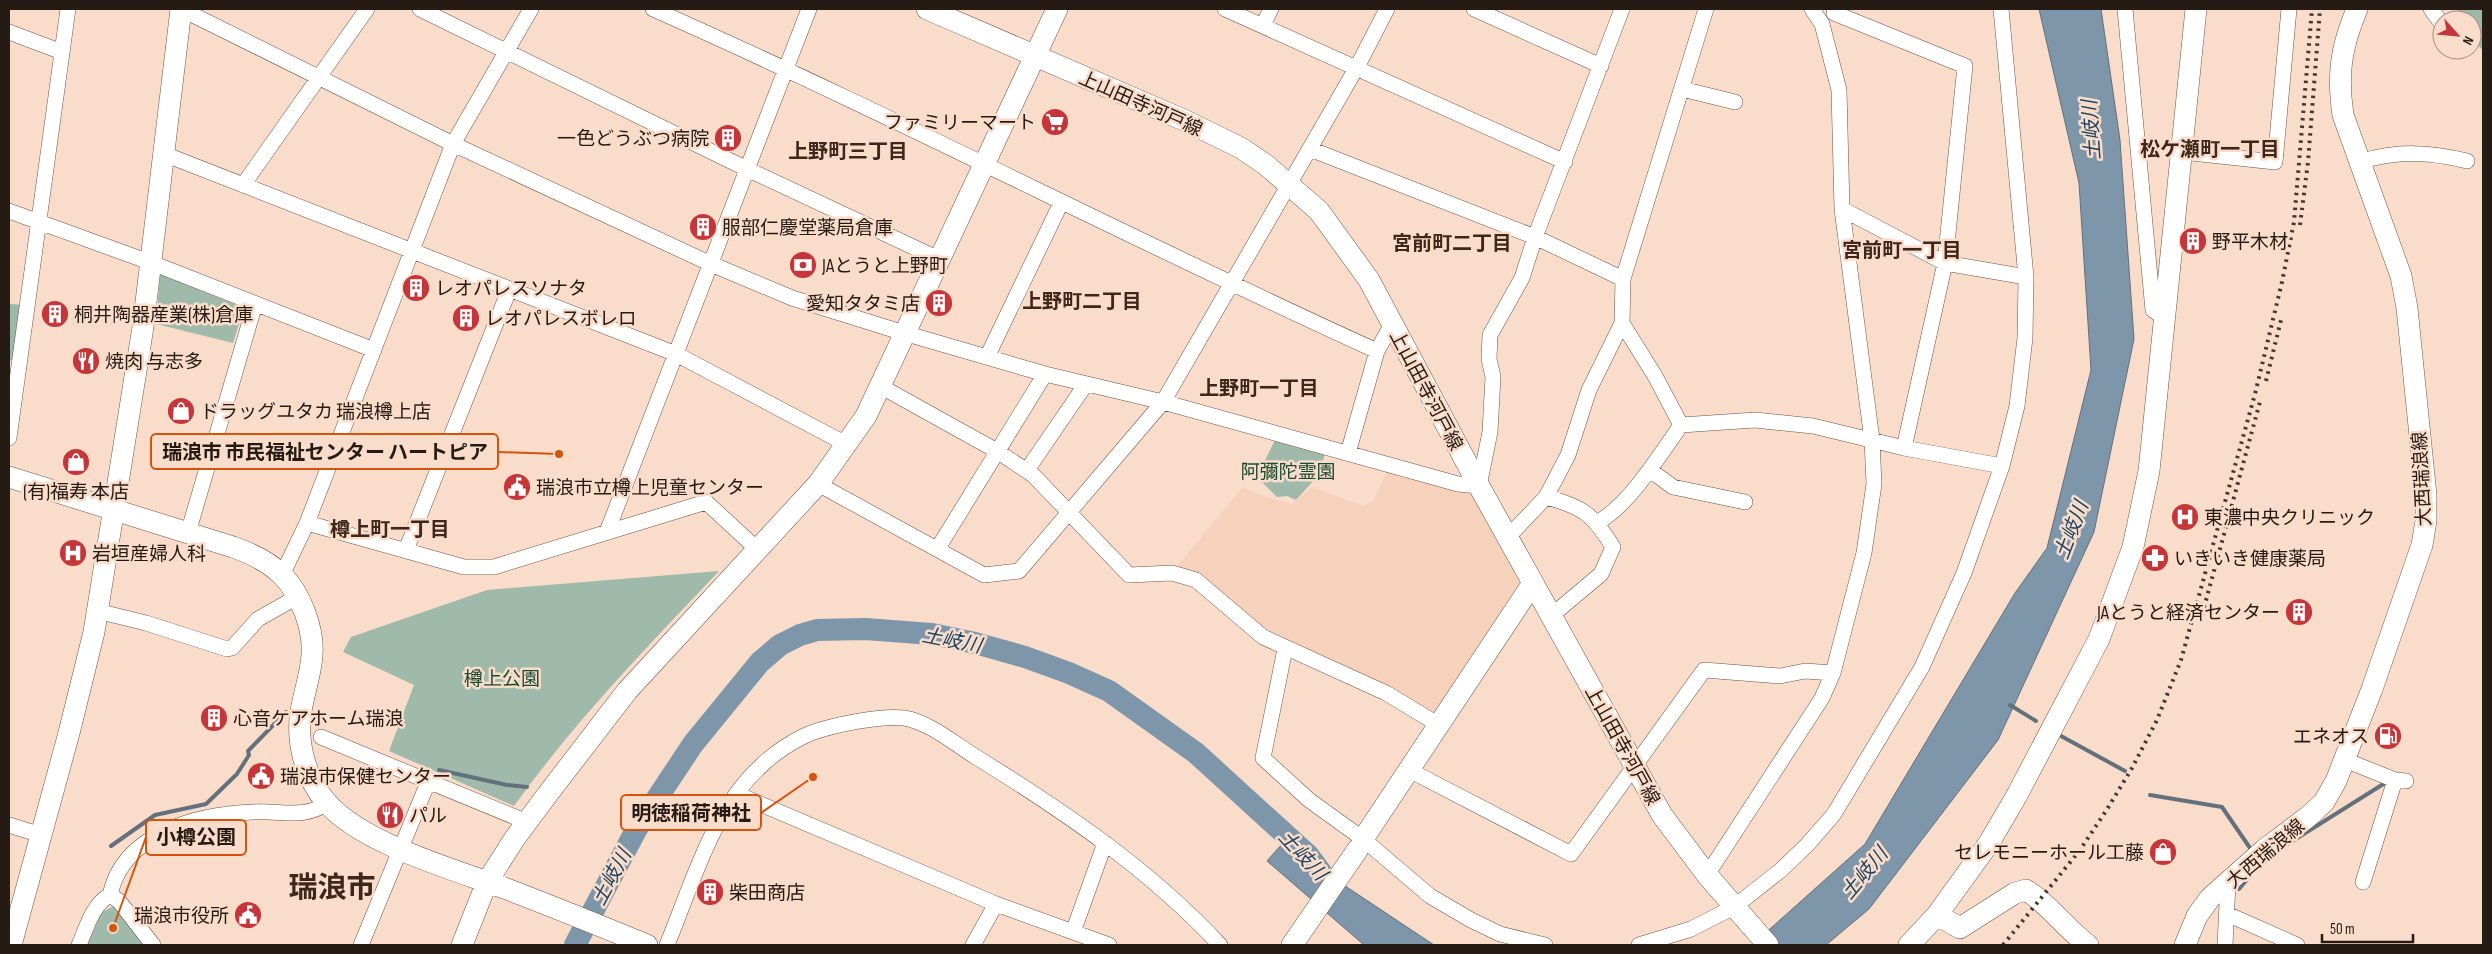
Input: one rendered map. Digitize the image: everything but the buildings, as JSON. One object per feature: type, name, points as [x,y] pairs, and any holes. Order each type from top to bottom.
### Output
[{"type":"street","points":[[9,438],[37,221],[68,9]]},
{"type":"street","points":[[11,945],[80,691],[97,611],[152,263],[181,9],[453,144],[711,264],[792,298],[1045,374],[1163,402],[1458,484],[1479,486],[1490,432],[1493,377],[1489,359],[1490,335],[1522,278],[1535,237],[1622,9]]},
{"type":"street","points":[[243,185],[367,9]]},
{"type":"street","points":[[420,9],[748,169],[941,260]]},
{"type":"street","points":[[282,576],[307,523],[453,144],[531,9]]},
{"type":"street","points":[[653,9],[787,68],[1231,285],[1377,352]]},
{"type":"street","points":[[607,532],[809,9]]},
{"type":"street","name":"上山田寺河戸線","points":[[927,9],[1186,121],[1241,148],[1266,165],[1319,211],[1369,280],[1479,486],[1662,815],[1707,875],[1768,945]]},
{"type":"street","points":[[462,945],[496,885],[527,822],[627,691],[818,484],[848,445],[866,416],[904,333],[941,260],[1057,9]]},
{"type":"street","points":[[1226,9],[1565,162]]},
{"type":"street","points":[[1263,25],[1271,9]]},
{"type":"street","points":[[818,484],[938,548],[984,575],[1019,571],[1163,402],[1310,149],[1387,9]]},
{"type":"street","points":[[1474,9],[1601,66]]},
{"type":"street","points":[[1508,538],[1546,497],[1568,455],[1589,390],[1622,323],[1623,280],[1706,9]]},
{"type":"street","points":[[1707,875],[1822,698],[1833,673],[1864,552],[1874,484],[1872,440],[1842,210],[1839,90],[1822,24],[1812,9]]},
{"type":"street","points":[[1639,945],[1691,929],[1736,908],[1781,870],[1834,814],[1922,667],[1964,573],[2002,466],[2017,406],[2025,338],[2026,277],[2001,9]]},
{"type":"street","points":[[2125,9],[2153,310],[2165,318]]},
{"type":"street","points":[[1909,945],[1937,915],[1989,843],[2017,795],[2091,656],[2116,595],[2133,546],[2149,471],[2183,152],[2196,9]]},
{"type":"street","points":[[2183,152],[2275,162],[2289,9]]},
{"type":"street","name":"大西瑞浪線","points":[[2185,945],[2203,907],[2264,850],[2309,816],[2324,802],[2345,760],[2415,566],[2426,521],[2424,479],[2407,308],[2401,276],[2343,115],[2339,75],[2345,38],[2357,9]]},
{"type":"street","points":[[1822,24],[1835,11],[1965,66],[1946,263],[1904,448]]},
{"type":"street","points":[[9,32],[62,52]]},
{"type":"street","points":[[1682,88],[1735,102]]},
{"type":"street","points":[[1310,149],[1535,237],[1623,280]]},
{"type":"street","points":[[2360,162],[2409,152],[2439,154],[2467,161]]},
{"type":"street","points":[[164,154],[676,354],[848,445]]},
{"type":"street","points":[[987,357],[1061,203]]},
{"type":"street","points":[[1842,210],[1946,263],[2026,277]]},
{"type":"street","points":[[9,211],[152,263],[374,350]]},
{"type":"street","points":[[406,550],[509,290]]},
{"type":"street","points":[[188,533],[255,304]]},
{"type":"street","points":[[1622,323],[1655,376],[1681,425]]},
{"type":"street","points":[[1348,453],[1377,352],[1392,324]]},
{"type":"street","points":[[938,548],[1045,374]]},
{"type":"street","points":[[1027,470],[1086,384]]},
{"type":"street","points":[[880,386],[998,451],[1027,470],[1070,512],[1129,575],[1172,573],[1196,580],[1263,637],[1285,649],[1303,654],[1386,693],[1439,725]]},
{"type":"street","points":[[1681,425],[1755,420],[1813,426],[1904,448],[2002,466]]},
{"type":"street","points":[[1598,522],[1609,516],[1650,470],[1681,425]]},
{"type":"street","points":[[1650,470],[1673,487],[1745,502]]},
{"type":"street","points":[[9,476],[248,552],[282,576],[297,597],[310,633],[313,652],[311,672],[301,711],[302,749],[310,776],[326,803],[343,818],[400,849],[646,945]]},
{"type":"street","points":[[1546,497],[1566,502],[1598,522],[1613,547],[1602,574],[1551,616]]},
{"type":"street","points":[[307,523],[464,567],[494,567],[706,502],[757,549]]},
{"type":"street","points":[[1292,945],[1533,583]]},
{"type":"street","points":[[97,611],[146,623],[227,649],[232,648],[258,619],[297,597]]},
{"type":"street","points":[[1285,649],[1263,758],[1361,844],[1430,896],[1471,920],[1500,934],[1546,945]]},
{"type":"street","points":[[1410,770],[1571,854],[1633,764],[1704,670],[1780,676],[1804,671],[1833,673]]},
{"type":"street","points":[[668,945],[710,839],[737,794],[760,766],[784,748],[811,733],[882,717],[905,718],[932,729],[1041,797],[1140,868],[1220,945]]},
{"type":"street","points":[[322,737],[527,822]]},
{"type":"street","points":[[2345,760],[2401,780],[2363,882]]},
{"type":"street","points":[[361,945],[429,780]]},
{"type":"street","points":[[737,794],[996,904],[1109,945]]},
{"type":"street","points":[[79,945],[95,909],[103,899],[110,895],[114,879],[124,863],[141,846],[165,832],[196,820],[227,814],[255,812],[306,814],[326,803]]},
{"type":"street","points":[[9,825],[41,835]]},
{"type":"street","points":[[1073,932],[1106,844]]},
{"type":"street","points":[[2225,945],[2228,883]]},
{"type":"street","points":[[1937,915],[1960,928],[2015,893],[2026,890],[2053,910],[2072,933],[2088,945]]},
{"type":"street","points":[[110,895],[119,901],[153,945]]},
{"type":"street","points":[[973,945],[996,904]]},
{"type":"street","points":[[2227,914],[2297,945]]},
{"type":"shaded area","points":[[1390,465],[1479,486],[1533,583],[1439,725],[1285,649],[1200,579],[1172,573],[1243,487],[1262,496],[1292,504],[1312,487],[1363,506],[1373,501]]},
{"type":"green space","points":[[2483,9],[2483,49],[2482,10],[2458,10]]},
{"type":"green space","points":[[160,274],[244,308],[233,343],[156,324]]},
{"type":"green space","points":[[9,304],[27,305],[19,362],[9,360]]},
{"type":"green space","name":"阿彌陀霊園","points":[[1275,440],[1326,452],[1315,479],[1296,500],[1287,496],[1277,497],[1257,477]]},
{"type":"green space","name":"樽上公園","points":[[719,571],[587,714],[514,806],[389,751],[414,685],[343,652],[351,637],[487,590]]},
{"type":"green space","points":[[114,906],[145,945],[87,945],[102,912]]},
{"type":"water","points":[[2039,9],[2101,9],[2120,140],[2134,339],[2094,532],[1998,740],[1869,909],[1826,945],[1752,945],[1865,844],[2015,593],[2047,548],[2091,370],[2079,183]]},
{"type":"water","points":[[1282,844],[1434,945],[1364,945],[1267,861]]},
{"type":"waterway","name":"土岐川","points":[[575,945],[636,830],[693,744],[760,662],[780,645],[800,635],[817,630],[865,629],[932,634],[975,643],[1025,657],[1069,673],[1109,691],[1196,753],[1309,856],[1335,891]]},
{"type":"waterway","points":[[2010,705],[2036,721]]},
{"type":"waterway","points":[[111,846],[155,815],[206,804],[237,774],[249,755],[248,751],[286,712]]},
{"type":"waterway","points":[[2061,736],[2125,771]]},
{"type":"waterway","points":[[439,770],[507,785],[527,787]]},
{"type":"waterway","points":[[2283,847],[2385,783]]},
{"type":"waterway","points":[[2150,795],[2222,807],[2250,848]]},
{"type":"waterway","points":[[2239,889],[2250,876]]},
{"type":"railway","points":[[2003,945],[2080,850],[2106,811],[2132,768],[2157,720],[2181,660],[2255,394],[2282,282],[2294,222],[2312,9]]},
{"type":"railway","points":[[2300,225],[2308,162],[2320,9]]},
{"type":"railway","points":[[2266,381],[2282,316]]},
{"type":"railway","points":[[2202,615],[2261,398]]},
{"type":"place","name":"ファミリーマート","points":[[1055,122]]},
{"type":"place","name":"一色どうぶつ病院","points":[[728,138]]},
{"type":"place","name":"服部仁慶堂薬局倉庫","points":[[703,227]]},
{"type":"place","name":"野平木材","points":[[2193,241]]},
{"type":"place","name":"JAとうと上野町","points":[[803,265]]},
{"type":"place","name":"レオパレスソナタ","points":[[416,288]]},
{"type":"place","name":"愛知タタミ店","points":[[939,303]]},
{"type":"place","name":"桐井陶器産業(株)倉庫","points":[[55,314]]},
{"type":"place","name":"レオパレスボレロ","points":[[466,318]]},
{"type":"place","name":"焼肉 与志多","points":[[86,361]]},
{"type":"place","name":"ドラッグユタカ 瑞浪樽上店","points":[[181,411]]},
{"type":"place","name":"瑞浪市 市民福祉センター ハートピア","points":[[559,454]]},
{"type":"place","name":"(有)福寿 本店","points":[[76,462]]},
{"type":"place","name":"瑞浪市立樽上児童センター","points":[[517,487]]},
{"type":"place","name":"東濃中央クリニック","points":[[2185,517]]},
{"type":"place","name":"岩垣産婦人科","points":[[73,553]]},
{"type":"place","name":"いきいき健康薬局","points":[[2155,558]]},
{"type":"place","name":"JAとうと経済センター","points":[[2299,612]]},
{"type":"place","name":"心音ケアホーム瑞浪","points":[[214,718]]},
{"type":"place","name":"エネオス","points":[[2388,736]]},
{"type":"place","name":"瑞浪市保健センター","points":[[261,776]]},
{"type":"place","name":"明徳稲荷神社","points":[[813,777]]},
{"type":"place","name":"パル","points":[[390,815]]},
{"type":"place","name":"セレモニーホール工藤","points":[[2163,852]]},
{"type":"place","name":"柴田商店","points":[[710,892]]},
{"type":"place","name":"瑞浪市役所","points":[[248,915]]},
{"type":"place","name":"小樽公園","points":[[113,928]]},
{"type":"district","name":"松ケ瀬町一丁目","points":[[2210,149]]},
{"type":"district","name":"上野町三丁目","points":[[848,151]]},
{"type":"district","name":"宮前町二丁目","points":[[1452,243]]},
{"type":"district","name":"宮前町一丁目","points":[[1902,250]]},
{"type":"district","name":"上野町二丁目","points":[[1082,301]]},
{"type":"district","name":"上野町一丁目","points":[[1259,388]]},
{"type":"district","name":"樽上町一丁目","points":[[390,529]]},
{"type":"district","name":"瑞浪市","points":[[332,887]]}]
